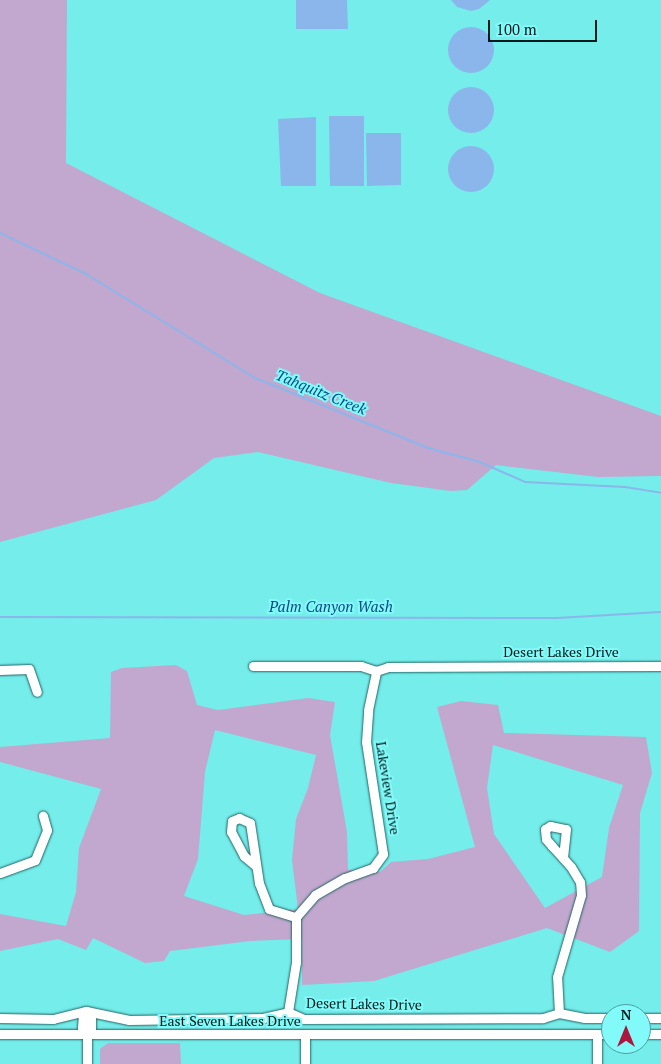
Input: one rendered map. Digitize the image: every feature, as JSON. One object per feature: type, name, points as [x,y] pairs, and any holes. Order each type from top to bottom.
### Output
[{"type":"street","name":"Desert Lakes Drive","points":[[253,666],[361,666],[376,671],[388,667],[661,666]]},
{"type":"street","points":[[0,670],[29,669],[36,692]]},
{"type":"street","name":"Lakeview Drive","points":[[296,917],[316,895],[345,878],[373,868],[384,854],[366,742],[368,710],[376,671]]},
{"type":"street","points":[[0,873],[35,860],[47,830],[43,816]]},
{"type":"street","points":[[256,866],[244,856],[230,832],[232,821],[239,818],[250,823],[256,866],[269,909],[296,917],[296,962],[288,1012]]},
{"type":"street","points":[[559,1013],[558,970],[581,895],[580,882],[563,858]]},
{"type":"street","name":"Desert Lakes Drive","points":[[0,1018],[53,1019],[89,1012],[129,1020],[263,1018],[288,1012],[304,1019],[543,1018],[559,1013],[585,1018],[601,1018]]},
{"type":"street","points":[[87,1064],[89,1032],[96,1019],[89,1012],[82,1013],[82,1029],[89,1032]]},
{"type":"street","name":"East Seven Lakes Drive","points":[[0,1034],[89,1032],[601,1034]]},
{"type":"street","points":[[305,1034],[305,1064]]},
{"type":"street","points":[[597,1034],[597,1064]]},
{"type":"shaded area","points":[[0,0],[67,0],[66,163],[320,293],[661,416],[661,476],[598,477],[496,465],[467,490],[451,491],[391,483],[258,452],[214,458],[156,500],[0,542]]},
{"type":"shaded area","points":[[176,665],[187,671],[197,705],[218,710],[308,698],[335,702],[330,735],[347,832],[348,870],[380,872],[391,862],[428,859],[475,847],[437,707],[461,701],[498,705],[504,733],[646,737],[652,773],[640,813],[639,931],[610,952],[547,928],[374,981],[302,985],[302,939],[250,941],[170,951],[164,961],[145,963],[93,938],[86,950],[58,939],[0,951],[0,914],[66,926],[76,892],[79,848],[101,789],[0,762],[0,747],[110,738],[111,672],[122,668]],"holes":[[[215,730],[316,755],[308,788],[296,819],[292,860],[298,909],[244,915],[184,896],[198,859],[205,772]],[[493,745],[623,785],[609,828],[602,877],[545,908],[494,834],[487,788]]]},
{"type":"shaded area","points":[[108,1043],[180,1043],[181,1064],[100,1064],[100,1049]]},
{"type":"water","points":[[296,0],[347,0],[348,29],[296,29]]},
{"type":"water","points":[[451,0],[490,0],[479,9],[471,11],[457,7]]},
{"type":"water","points":[[467,27],[475,27],[484,31],[490,37],[494,50],[490,63],[484,69],[475,73],[467,73],[458,69],[452,63],[448,54],[448,46],[452,37],[458,31]]},
{"type":"water","points":[[467,87],[475,87],[484,91],[490,97],[494,110],[490,123],[484,129],[475,133],[467,133],[458,129],[452,123],[448,114],[448,106],[452,97],[458,91]]},
{"type":"water","points":[[329,116],[364,116],[364,186],[330,186]]},
{"type":"water","points":[[316,117],[316,186],[281,186],[278,119]]},
{"type":"water","points":[[366,133],[401,133],[401,185],[367,186]]},
{"type":"water","points":[[476,146],[480,147],[490,156],[493,160],[493,178],[484,188],[476,192],[466,192],[458,188],[449,178],[448,164],[452,156],[462,147]]},
{"type":"waterway","name":"Tahquitz Creek","points":[[0,233],[86,274],[255,378],[428,448],[480,462],[525,482],[625,487],[661,493]]},
{"type":"waterway","name":"Palm Canyon Wash","points":[[0,617],[557,618],[661,612]]}]
